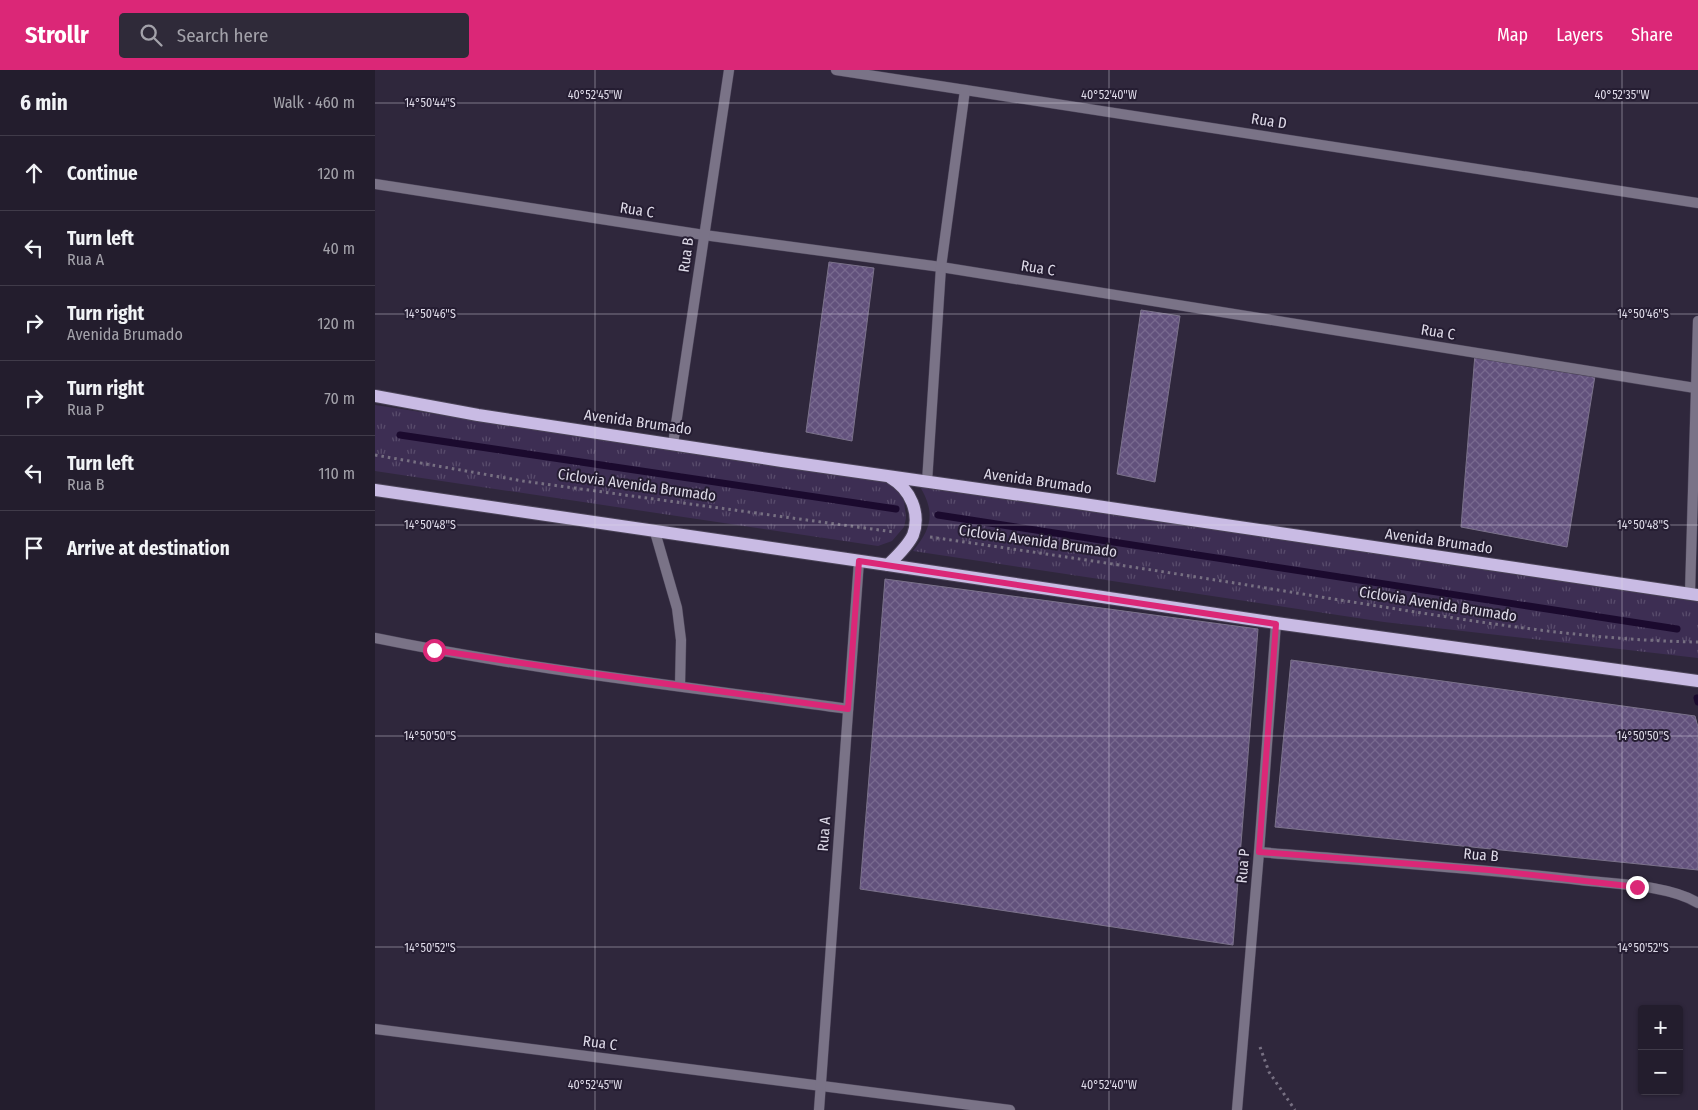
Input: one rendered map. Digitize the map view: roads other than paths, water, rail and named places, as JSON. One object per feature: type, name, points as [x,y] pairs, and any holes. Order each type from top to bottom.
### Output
[{"type":"main road","name":"Avenida Brumado","points":[[375,396],[478,415],[889,477],[1072,502],[1694,594]]},
{"type":"main road","points":[[888,564],[906,545],[913,534],[915,517],[908,492],[889,477]]},
{"type":"main road","points":[[375,490],[655,532],[888,564],[1276,624],[1698,681]]},
{"type":"street","name":"Rua B","points":[[673,444],[729,70]]},
{"type":"street","name":"Rua D","points":[[836,70],[1698,202]]},
{"type":"street","points":[[927,482],[941,267],[965,90]]},
{"type":"street","name":"Rua C","points":[[375,184],[704,235],[941,267],[1695,388]]},
{"type":"street","points":[[1694,594],[1695,388],[1698,321]]},
{"type":"street","points":[[655,532],[677,608],[681,640],[680,686]]},
{"type":"street","name":"Rua A","points":[[819,1110],[859,561]]},
{"type":"street","name":"Rua P","points":[[1237,1110],[1276,624]]},
{"type":"street","points":[[375,638],[444,651],[848,709]]},
{"type":"street","name":"Rua B","points":[[1259,852],[1489,870],[1663,890],[1689,898],[1698,903]]},
{"type":"street","name":"Rua C","points":[[375,1029],[1011,1110]]},
{"type":"waterway","points":[[400,435],[896,509]]},
{"type":"waterway","points":[[938,515],[1677,629]]},
{"type":"waterway","points":[[1697,698],[1698,702]]}]
